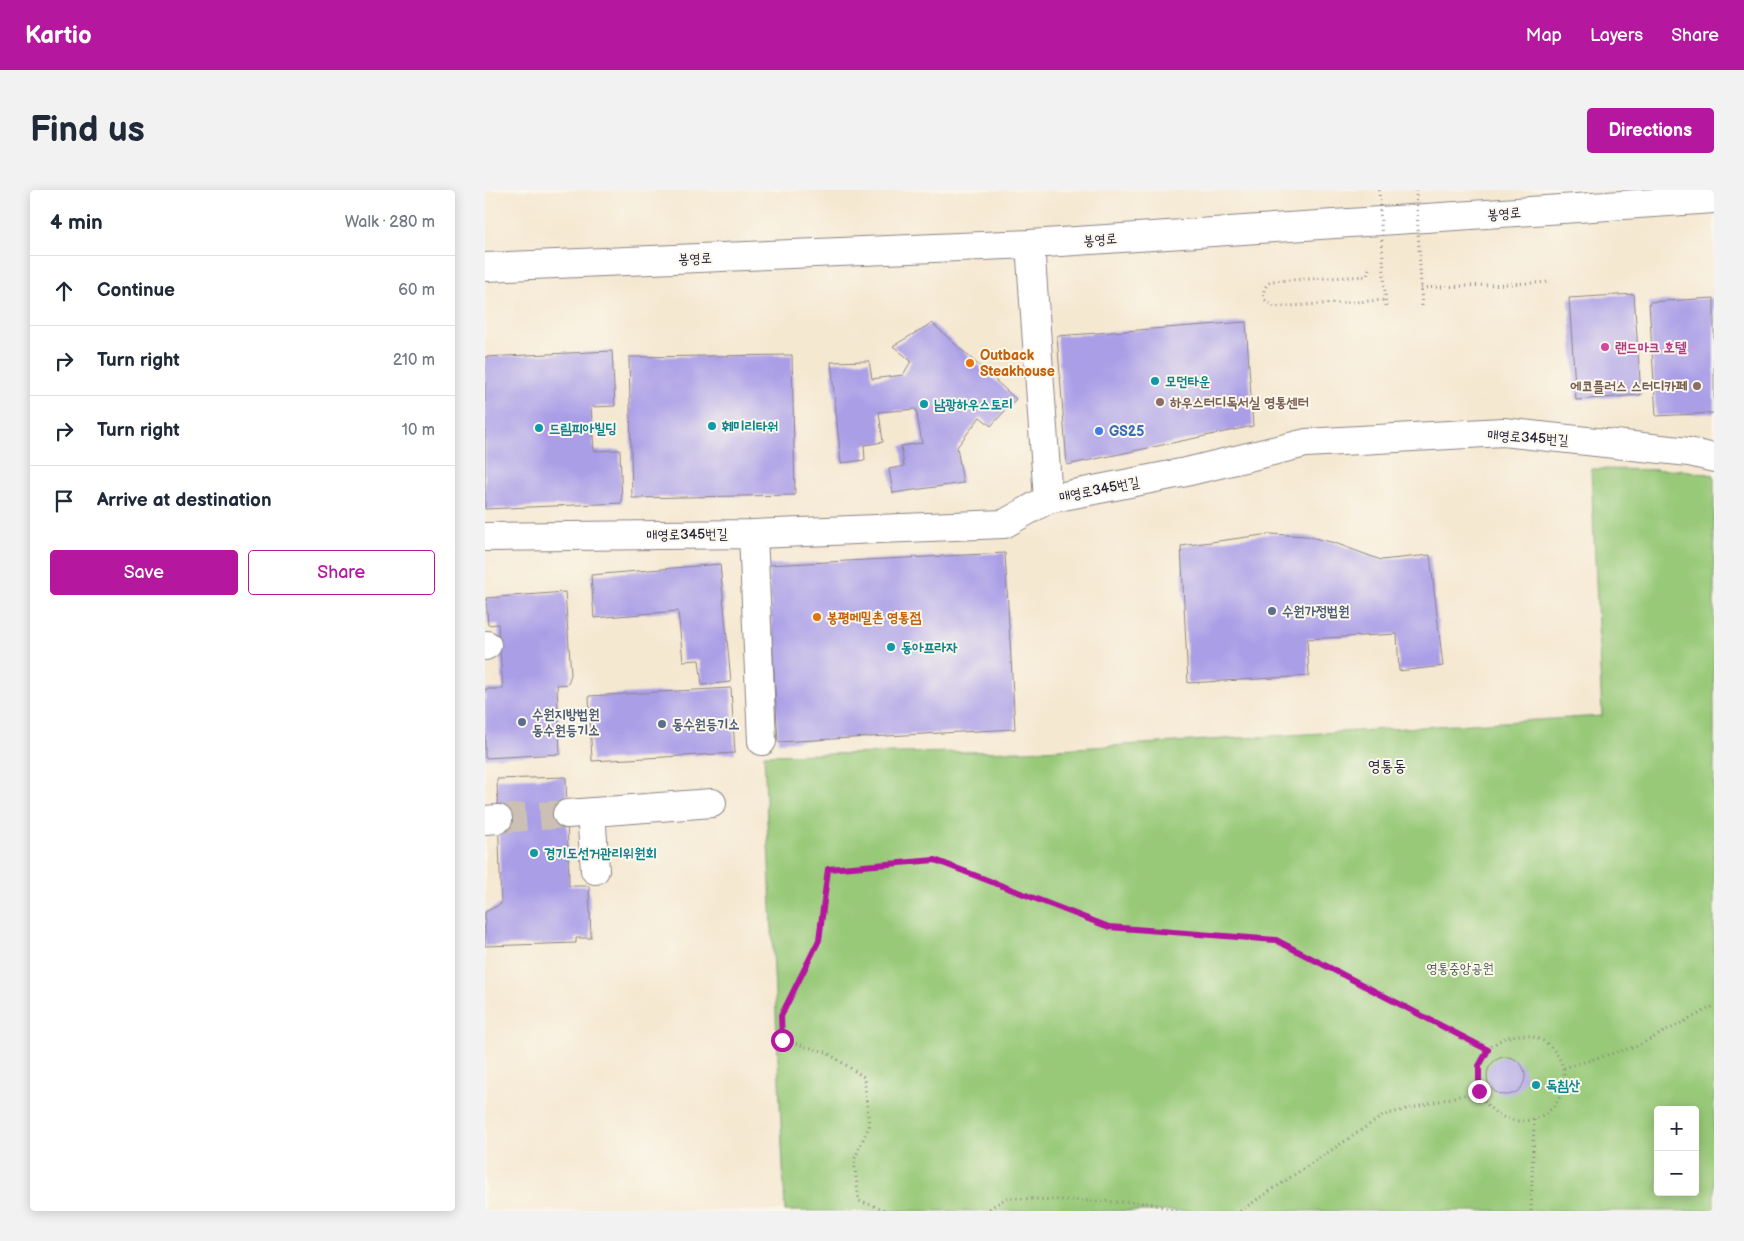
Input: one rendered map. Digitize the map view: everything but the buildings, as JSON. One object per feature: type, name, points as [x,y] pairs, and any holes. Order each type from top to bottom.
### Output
[{"type":"street","name":"봉영로","points":[[485,267],[1030,244],[1714,200]]},
{"type":"street","points":[[1030,244],[1048,499]]},
{"type":"street","name":"매영로345번길","points":[[485,537],[753,534],[1004,524],[1048,499],[1187,472],[1306,443],[1503,432],[1689,452],[1714,458]]},
{"type":"street","points":[[753,534],[763,741]]},
{"type":"street","points":[[595,870],[579,813],[712,803]]},
{"type":"path","points":[[1379,190],[1386,308]]},
{"type":"path","points":[[1416,190],[1422,306]]},
{"type":"path","points":[[1369,269],[1367,276],[1272,282],[1266,285],[1263,291],[1264,299],[1268,305],[1274,307],[1386,300]]},
{"type":"path","points":[[1421,288],[1551,282]]},
{"type":"path","points":[[889,1211],[859,1201],[854,1160],[869,1126],[864,1077],[826,1052],[782,1040],[781,1016],[819,940],[828,869],[935,860],[1109,927],[1276,940],[1488,1050]]},
{"type":"path","points":[[1564,1068],[1637,1046],[1714,1006]]},
{"type":"path","points":[[1527,1035],[1542,1040],[1554,1049],[1564,1068],[1565,1083],[1562,1094],[1554,1107],[1534,1120],[1519,1122],[1504,1118],[1486,1104],[1479,1091],[1479,1066],[1494,1043],[1508,1036],[1527,1035]]},
{"type":"path","points":[[1243,1211],[1384,1115],[1479,1091]]},
{"type":"path","points":[[1531,1211],[1534,1120]]},
{"type":"path","points":[[985,1211],[1007,1198],[1148,1203],[1176,1211]]},
{"type":"green space","name":"영통중앙공원","points":[[1591,469],[1682,470],[1714,475],[1714,1211],[785,1211],[764,755],[1027,751],[1602,716]]},
{"type":"tunnel","points":[[498,819],[567,814]]},
{"type":"place","name":"랜드마크 호텔","points":[[1605,347]]},
{"type":"place","name":"Outback Steakhouse","points":[[970,363]]},
{"type":"place","name":"모던타운","points":[[1155,381]]},
{"type":"place","name":"에코플러스 스터디카페","points":[[1697,386]]},
{"type":"place","name":"하우스터디독서실 영통센터","points":[[1160,402]]},
{"type":"place","name":"남광하우스토리","points":[[924,404]]},
{"type":"place","name":"훼미리타워","points":[[712,426]]},
{"type":"place","name":"드림피아빌딩","points":[[539,428]]},
{"type":"place","name":"GS25","points":[[1099,431]]},
{"type":"place","name":"수원가정법원","points":[[1272,611]]},
{"type":"place","name":"봉평메밀촌 영통점","points":[[817,617]]},
{"type":"place","name":"동아프라자","points":[[891,647]]},
{"type":"place","name":"수원지방법원 동수원등기소","points":[[522,722]]},
{"type":"place","name":"동수원등기소","points":[[662,724]]},
{"type":"place","name":"경기도선거관리위원회","points":[[534,853]]},
{"type":"place","name":"독침산","points":[[1536,1085]]},
{"type":"district","name":"영통동","points":[[1387,765]]},
{"type":"route","points":[[782,1040],[781,1016],[819,940],[828,869],[935,860],[1109,927],[1276,940],[1488,1050],[1479,1066],[1477,1076],[1479,1091]]}]
